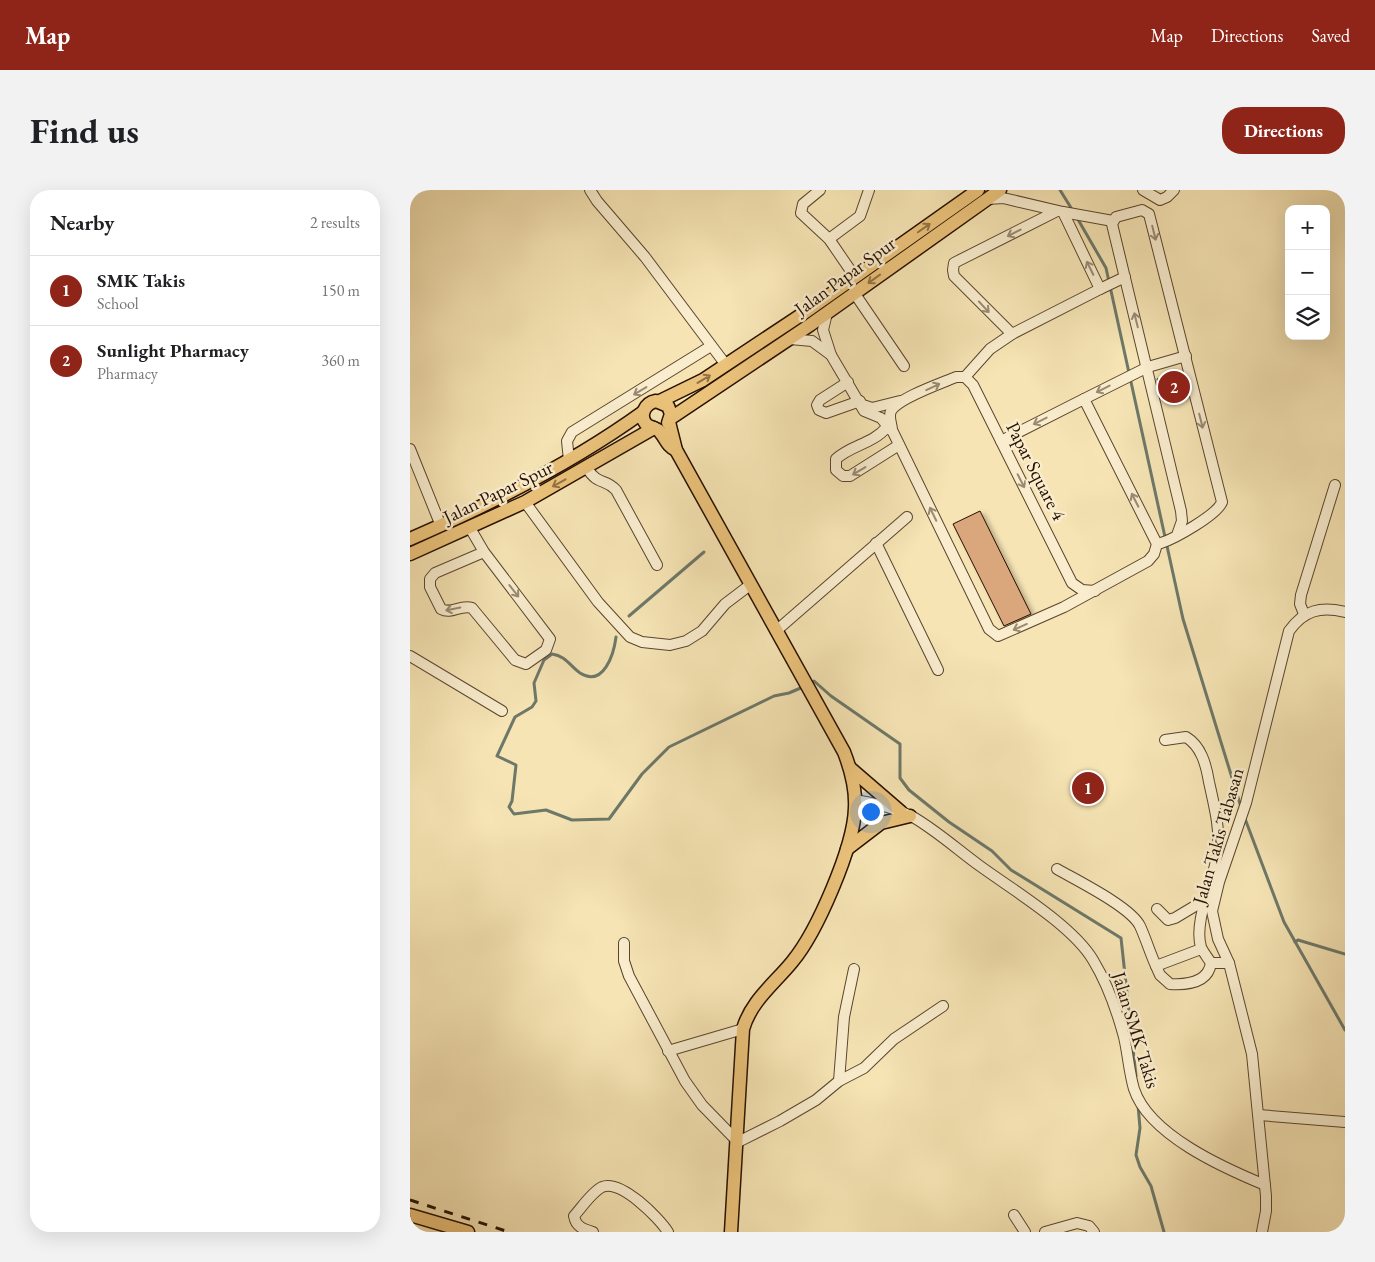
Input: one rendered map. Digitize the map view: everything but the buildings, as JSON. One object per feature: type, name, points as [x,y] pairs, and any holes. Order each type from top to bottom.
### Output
[{"type":"main road","name":"Jalan Papar Spur","points":[[670,420],[855,294],[983,195],[1000,190]]},
{"type":"main road","points":[[676,450],[670,448],[655,428],[644,420],[643,412],[648,404],[660,401],[703,380],[726,365],[855,277],[964,194],[983,195]]},
{"type":"main road","points":[[660,401],[668,406],[676,450],[840,744],[850,768],[855,800],[854,824],[846,850],[817,923],[803,948],[752,1008],[743,1029],[733,1231]]},
{"type":"main road","name":"Jalan Papar Spur","points":[[410,539],[520,487],[591,447],[643,412]]},
{"type":"main road","points":[[655,428],[670,420]]},
{"type":"main road","name":"Jalan Papar Spur","points":[[410,554],[525,502],[655,428]]},
{"type":"main road","points":[[850,768],[906,814]]},
{"type":"main road","points":[[846,850],[881,823],[906,814]]},
{"type":"main road","points":[[410,1215],[468,1232]]},
{"type":"street","points":[[590,190],[597,201],[645,257],[726,365]]},
{"type":"street","points":[[820,190],[803,204],[800,210],[829,239],[855,277]]},
{"type":"street","points":[[829,239],[860,216],[869,190]]},
{"type":"street","points":[[1143,190],[1160,200],[1167,197],[1174,190]]},
{"type":"street","points":[[983,195],[1113,221]]},
{"type":"street","points":[[1113,221],[1116,217],[1142,210],[1149,214],[1222,502],[1218,510],[1207,518],[1166,540]]},
{"type":"street","points":[[1063,212],[1103,287]]},
{"type":"street","points":[[1012,334],[954,276],[954,264],[1063,212]]},
{"type":"street","points":[[827,313],[823,330],[831,355],[867,413],[881,418],[890,428],[991,632],[998,636],[1002,635],[1096,591],[1148,561],[1182,521],[1113,221]]},
{"type":"street","points":[[848,382],[820,400],[817,405],[819,410],[826,413],[861,403],[872,408],[901,401],[956,377],[965,377],[990,349],[1012,334],[1125,277]]},
{"type":"street","points":[[855,294],[904,366]]},
{"type":"street","points":[[790,339],[812,341],[831,355]]},
{"type":"street","points":[[569,460],[567,441],[572,432],[711,346]]},
{"type":"street","points":[[1001,441],[1123,379],[1148,368],[1186,356]]},
{"type":"street","name":"Papar Square 4","points":[[965,377],[973,385],[1072,583]]},
{"type":"street","points":[[1084,399],[1166,540]]},
{"type":"street","points":[[890,428],[891,411],[901,401]]},
{"type":"street","points":[[890,428],[874,439],[842,454],[836,459],[836,470],[842,476],[850,476],[899,445]]},
{"type":"street","points":[[410,449],[441,526]]},
{"type":"street","points":[[587,468],[596,480],[612,486],[616,490],[657,565]]},
{"type":"street","points":[[1335,485],[1301,595],[1300,604],[1304,614],[1327,608],[1345,612]]},
{"type":"street","points":[[525,502],[598,602],[630,637],[642,642],[670,645],[686,641],[702,631],[725,604],[750,585]]},
{"type":"street","points":[[1180,507],[1190,516],[1207,518]]},
{"type":"street","points":[[776,631],[907,517]]},
{"type":"street","points":[[470,528],[484,552],[550,639],[551,643],[546,650],[526,664],[515,660],[472,608],[466,606],[448,612],[441,609],[430,587],[432,576],[484,552]]},
{"type":"street","points":[[876,543],[938,670]]},
{"type":"street","points":[[1072,583],[1082,590],[1096,591]]},
{"type":"street","points":[[1064,607],[1072,596],[1072,583]]},
{"type":"street","name":"Jalan Takis Tabasan","points":[[1262,1232],[1266,1211],[1265,1185],[1252,1054],[1229,963],[1218,939],[1212,911],[1246,802],[1285,642],[1293,627],[1304,614]]},
{"type":"street","points":[[410,656],[502,711]]},
{"type":"street","points":[[1057,869],[1111,900],[1140,925],[1160,975],[1170,984],[1182,985],[1196,982],[1210,970],[1211,963],[1201,949],[1199,936],[1205,900],[1218,851],[1217,818],[1208,776],[1195,743],[1186,736],[1166,740]]},
{"type":"street","name":"Jalan SMK Takis","points":[[855,800],[906,814],[1042,911],[1083,946],[1100,972],[1112,1000],[1124,1037],[1134,1090],[1144,1108],[1153,1118],[1197,1152],[1223,1168],[1265,1185]]},
{"type":"street","points":[[1157,909],[1168,920],[1176,918],[1205,900]]},
{"type":"street","points":[[624,942],[624,961],[629,976],[668,1051],[702,1106],[738,1142],[762,1132],[816,1100],[839,1081],[864,1068],[894,1039],[942,1006]]},
{"type":"street","points":[[1156,966],[1201,949]]},
{"type":"street","points":[[1211,963],[1229,963]]},
{"type":"street","points":[[839,1081],[844,1017],[854,969]]},
{"type":"street","points":[[668,1051],[743,1029]]},
{"type":"street","points":[[1259,1114],[1345,1122]]},
{"type":"street","points":[[593,1232],[580,1228],[574,1216],[600,1188],[612,1186],[629,1194],[643,1205],[668,1232]]},
{"type":"street","points":[[1014,1215],[1025,1232]]},
{"type":"street","points":[[1045,1232],[1077,1223],[1089,1226],[1094,1232]]},
{"type":"waterway","points":[[1060,190],[1073,211]]},
{"type":"waterway","points":[[1076,216],[1106,268],[1183,619],[1241,807]]},
{"type":"waterway","points":[[629,616],[704,552]]},
{"type":"waterway","points":[[616,637],[613,651],[606,667],[595,676],[580,673],[557,655],[552,654],[544,660],[534,683],[536,701],[532,707],[515,717],[497,756],[516,765],[512,801],[509,807],[514,814],[546,810],[572,820],[609,819],[642,774],[669,747],[774,696],[789,693],[803,687]]},
{"type":"waterway","points":[[808,684],[814,681],[831,696],[900,744],[900,778],[909,790],[949,822],[992,851],[1011,870],[1121,938],[1136,1076]]},
{"type":"waterway","points":[[1244,816],[1284,922],[1345,1030]]},
{"type":"waterway","points":[[1295,942],[1298,940],[1345,954]]},
{"type":"waterway","points":[[1138,1105],[1140,1128],[1136,1155],[1140,1167],[1151,1186],[1164,1232]]},
{"type":"railway","points":[[410,1200],[509,1232]]},
{"type":"place","name":"Sunlight Pharmacy","points":[[1174,387]]},
{"type":"place","name":"SMK Takis","points":[[1088,788]]}]
